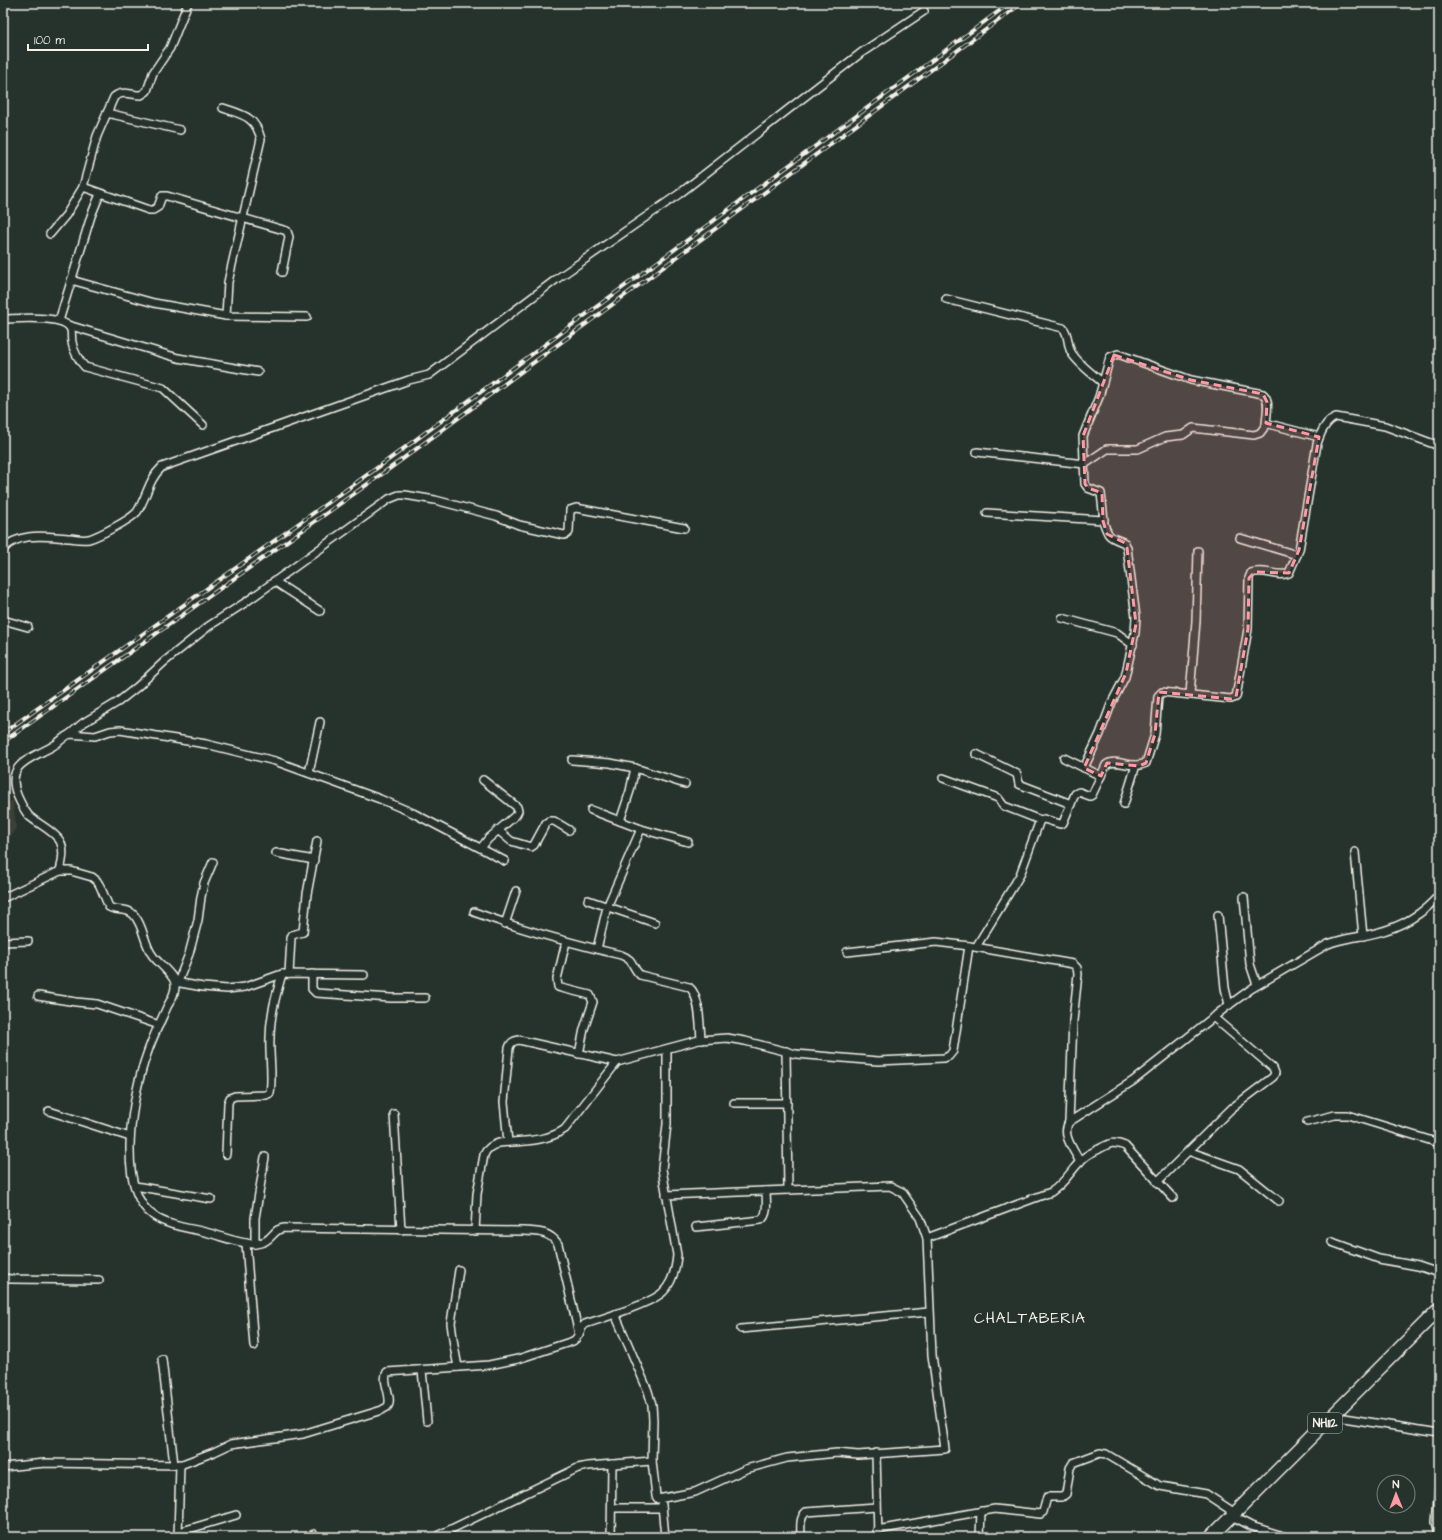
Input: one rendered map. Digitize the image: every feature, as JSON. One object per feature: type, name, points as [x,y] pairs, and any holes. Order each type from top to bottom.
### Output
[{"type":"highway","name":"NH112","points":[[1211,1537],[1439,1309]]},
{"type":"street","points":[[50,234],[66,215],[83,187],[97,136],[114,97],[119,93],[141,95],[147,91],[153,72],[170,48],[188,3]]},
{"type":"street","points":[[3,549],[13,542],[34,536],[86,539],[97,536],[120,524],[136,512],[156,472],[162,467],[409,380],[429,375],[558,278],[679,194],[861,53],[924,11]]},
{"type":"street","points":[[223,108],[248,118],[256,124],[261,139],[228,282],[226,316]]},
{"type":"street","points":[[107,113],[180,130]]},
{"type":"street","points":[[83,187],[150,210],[158,207],[162,196],[167,196],[289,232],[282,272]]},
{"type":"street","points":[[59,321],[100,194]]},
{"type":"street","points":[[71,280],[154,303],[226,316],[307,317]]},
{"type":"street","points":[[946,299],[1063,328],[1066,331],[1072,352],[1103,383]]},
{"type":"street","points":[[3,319],[42,319],[59,321],[178,358],[258,372]]},
{"type":"street","points":[[68,325],[70,329],[72,346],[85,367],[163,388],[203,426]]},
{"type":"street","points":[[977,452],[1084,464],[1107,449],[1138,449],[1165,438],[1183,435],[1193,428],[1254,435],[1260,433],[1266,425],[1266,397],[1262,394],[1191,380],[1118,354],[1110,357],[1099,397],[1084,432],[1084,464],[1086,487],[1100,492],[1102,495],[1103,521],[1107,534],[1110,537],[1125,543],[1127,548],[1136,617],[1133,645],[1124,677],[1084,768]]},
{"type":"street","points":[[943,778],[998,798],[1004,806],[1040,820],[1044,819],[1060,824],[1063,823],[1077,792],[1092,796],[1106,766],[1109,763],[1113,762],[1139,766],[1146,762],[1155,734],[1158,696],[1162,692],[1190,694],[1231,700],[1236,697],[1248,629],[1249,578],[1251,573],[1261,571],[1286,574],[1289,573],[1297,555],[1319,437],[1330,421],[1336,417],[1386,426],[1439,446]]},
{"type":"street","points":[[1266,425],[1270,424],[1319,437]]},
{"type":"street","points":[[60,871],[63,848],[60,840],[29,815],[21,804],[14,783],[14,774],[18,767],[29,758],[55,745],[83,722],[118,702],[137,688],[164,662],[209,626],[389,499],[406,494],[496,516],[519,525],[564,535],[570,532],[570,510],[576,508],[684,528]]},
{"type":"street","points":[[987,513],[1103,521]]},
{"type":"street","points":[[1240,538],[1297,555]]},
{"type":"street","points":[[1190,694],[1196,620],[1198,551]]},
{"type":"street","points":[[274,581],[320,611]]},
{"type":"street","points":[[1062,618],[1117,633],[1133,645]]},
{"type":"street","points":[[3,620],[28,627]]},
{"type":"street","points":[[308,772],[320,722]]},
{"type":"street","points":[[70,734],[95,736],[115,730],[206,744],[262,758],[308,772],[414,813],[505,862]]},
{"type":"street","points":[[976,754],[1017,774],[1019,784],[1071,804]]},
{"type":"street","points":[[1064,758],[1101,776]]},
{"type":"street","points":[[572,760],[610,763],[635,768],[685,784]]},
{"type":"street","points":[[1124,804],[1136,766]]},
{"type":"street","points":[[620,821],[630,791],[635,768]]},
{"type":"street","points":[[481,848],[518,811],[517,807],[483,780]]},
{"type":"street","points":[[592,810],[640,829],[688,842]]},
{"type":"street","points":[[508,1142],[504,1102],[510,1044],[513,1041],[519,1040],[617,1062],[701,1040],[727,1038],[796,1054],[878,1061],[944,1058],[949,1056],[953,1050],[972,946],[1020,875],[1040,820]]},
{"type":"street","points":[[498,830],[511,841],[531,847],[534,845],[546,823],[549,821],[554,821],[569,830]]},
{"type":"street","points":[[597,949],[607,907],[640,829]]},
{"type":"street","points":[[226,1154],[228,1103],[230,1098],[235,1096],[266,1095],[270,1093],[270,1037],[274,1000],[285,974],[292,935],[303,932],[307,894],[317,841]]},
{"type":"street","points":[[1355,852],[1363,936]]},
{"type":"street","points":[[276,853],[314,860]]},
{"type":"street","points":[[213,862],[204,883],[198,920],[189,954],[176,982],[175,990],[146,1055],[136,1087],[130,1137],[131,1172],[140,1199],[146,1209],[154,1216],[169,1222],[246,1243],[255,1244],[268,1241],[277,1231],[284,1228],[542,1232],[554,1237],[558,1244],[579,1334]]},
{"type":"street","points":[[3,898],[60,871],[71,871],[92,877],[100,886],[109,907],[113,909],[124,909],[134,915],[153,956],[176,982],[203,987],[228,989],[245,987],[285,974],[364,975]]},
{"type":"street","points":[[505,924],[516,891]]},
{"type":"street","points":[[1069,1122],[1133,1081],[1213,1017],[1257,986],[1328,944],[1363,936],[1404,923],[1429,905],[1439,895]]},
{"type":"street","points":[[1244,897],[1250,964],[1257,986]]},
{"type":"street","points":[[588,900],[656,923]]},
{"type":"street","points":[[474,912],[505,924],[566,942],[628,957],[632,961],[637,972],[644,977],[689,987],[694,992],[698,1009],[701,1040]]},
{"type":"street","points":[[1218,915],[1224,988],[1229,1005]]},
{"type":"street","points":[[3,942],[28,941]]},
{"type":"street","points":[[566,942],[557,979],[558,987],[590,995],[593,1002],[584,1029],[579,1054]]},
{"type":"street","points":[[847,952],[936,942],[972,946],[1073,964],[1077,968],[1078,974],[1073,1021],[1069,1122],[1066,1131],[1067,1137],[1080,1162]]},
{"type":"street","points":[[312,974],[312,989],[316,993],[391,998],[425,998]]},
{"type":"street","points":[[38,996],[98,1004],[159,1025]]},
{"type":"street","points":[[1158,1182],[1232,1108],[1273,1077],[1275,1073],[1273,1068],[1213,1017]]},
{"type":"street","points":[[3,1467],[45,1463],[177,1465],[214,1452],[231,1444],[303,1434],[382,1410],[388,1406],[389,1402],[385,1377],[386,1373],[489,1365],[518,1359],[573,1341],[585,1324],[656,1298],[667,1288],[676,1268],[677,1255],[662,1169],[666,1124],[667,1049]]},
{"type":"street","points":[[786,1051],[788,1190]]},
{"type":"street","points":[[475,1231],[477,1194],[484,1155],[487,1150],[492,1145],[546,1138],[565,1129],[617,1062]]},
{"type":"street","points":[[734,1103],[786,1103]]},
{"type":"street","points":[[49,1111],[130,1137]]},
{"type":"street","points":[[394,1114],[401,1230]]},
{"type":"street","points":[[1307,1122],[1335,1115],[1348,1115],[1439,1143]]},
{"type":"street","points":[[927,1238],[1051,1192],[1063,1183],[1086,1156],[1110,1143],[1119,1143],[1125,1146],[1173,1198]]},
{"type":"street","points":[[1188,1152],[1239,1169],[1279,1201]]},
{"type":"street","points":[[255,1244],[255,1218],[265,1157]]},
{"type":"street","points":[[135,1186],[211,1199]]},
{"type":"street","points":[[615,1314],[648,1391],[653,1420],[652,1461],[656,1496],[658,1499],[695,1492],[746,1469],[787,1458],[837,1453],[855,1455],[944,1449],[932,1355],[927,1238],[924,1226],[902,1192],[890,1186],[666,1195]]},
{"type":"street","points":[[696,1226],[762,1220],[766,1214],[766,1191]]},
{"type":"street","points":[[1332,1242],[1379,1259],[1418,1266],[1439,1273]]},
{"type":"street","points":[[246,1243],[254,1346]]},
{"type":"street","points":[[458,1270],[451,1323],[458,1367]]},
{"type":"street","points":[[3,1278],[15,1280],[99,1280]]},
{"type":"street","points":[[741,1329],[929,1312]]},
{"type":"street","points":[[162,1359],[177,1465],[179,1534],[236,1515]]},
{"type":"street","points":[[422,1370],[427,1422]]},
{"type":"street","points":[[1331,1416],[1439,1433]]},
{"type":"street","points":[[876,1453],[877,1534],[981,1511],[1004,1510],[1040,1514],[1043,1512],[1047,1497],[1065,1496],[1070,1468],[1073,1463],[1100,1453],[1106,1454],[1160,1486],[1206,1494],[1233,1515],[1255,1528],[1286,1537]]},
{"type":"street","points":[[438,1537],[578,1468],[652,1461]]},
{"type":"street","points":[[611,1537],[612,1464]]},
{"type":"street","points":[[1439,1486],[1436,1523],[1439,1534]]},
{"type":"street","points":[[662,1499],[665,1537]]},
{"type":"street","points":[[801,1537],[801,1519],[802,1515],[806,1512],[876,1507]]},
{"type":"street","points":[[612,1508],[662,1508]]},
{"type":"street","points":[[980,1537],[981,1511]]},
{"type":"street","points":[[307,1537],[314,1534]]},
{"type":"highlighted area","points":[[1114,355],[1191,380],[1263,394],[1267,402],[1266,423],[1319,437],[1299,550],[1289,573],[1255,572],[1249,578],[1248,629],[1236,697],[1231,699],[1159,692],[1155,734],[1146,763],[1139,766],[1107,763],[1101,776],[1084,768],[1126,673],[1136,624],[1127,548],[1125,543],[1107,534],[1103,521],[1102,493],[1088,488],[1085,484],[1083,436]]},
{"type":"shaded area","points":[[13,801],[16,828],[3,848],[3,802]]},
{"type":"railway","points":[[3,733],[384,463],[1010,3]]},
{"type":"railway","points":[[3,742],[389,469],[1022,3]]},
{"type":"district","name":"CHALTABERIA","points":[[1030,1318]]}]
